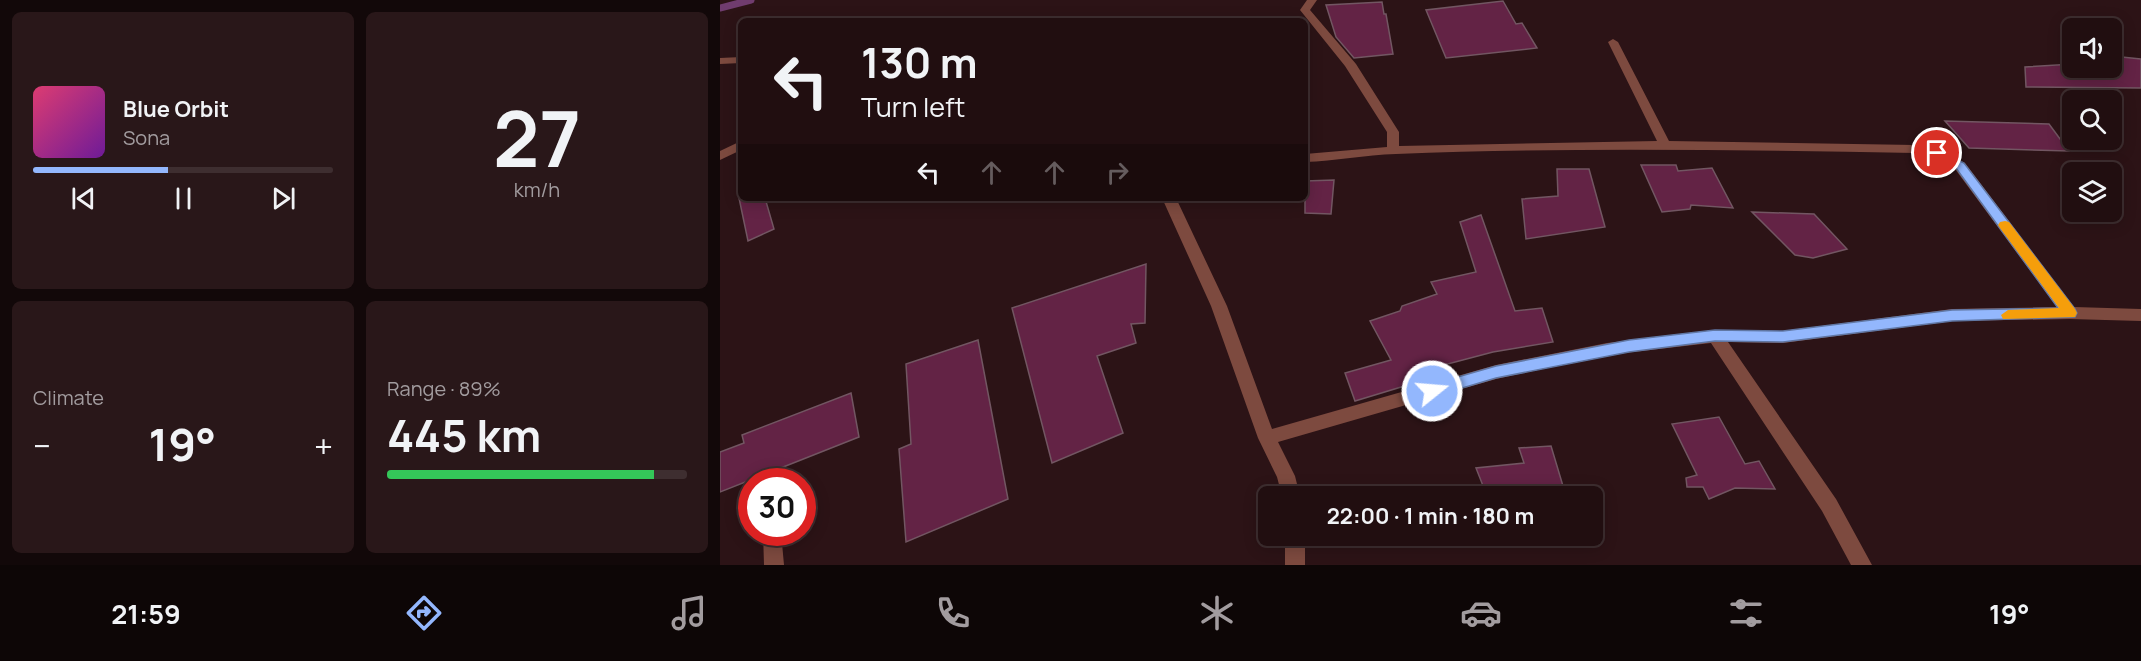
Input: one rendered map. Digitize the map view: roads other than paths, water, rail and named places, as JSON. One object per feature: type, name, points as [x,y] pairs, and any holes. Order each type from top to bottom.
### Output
[{"type":"street","points":[[1312,0],[1305,10],[1350,64],[1393,132],[1393,150]]},
{"type":"street","points":[[1613,42],[1665,145]]},
{"type":"street","points":[[720,61],[738,60]]},
{"type":"street","points":[[1308,158],[1393,150],[1665,145],[1915,149],[1937,153],[1960,166],[2070,313]]},
{"type":"street","points":[[720,156],[738,147]]},
{"type":"street","points":[[1170,201],[1219,306],[1267,438],[1288,486]]},
{"type":"street","points":[[1267,438],[1496,372],[1607,349],[1715,336],[1783,337],[1952,315],[2070,313],[2140,316]]},
{"type":"street","points":[[1715,336],[1829,505],[1862,565]]},
{"type":"street","points":[[773,546],[774,565]]},
{"type":"street","points":[[1295,546],[1295,565]]},
{"type":"waterway","points":[[720,8],[751,0]]}]
